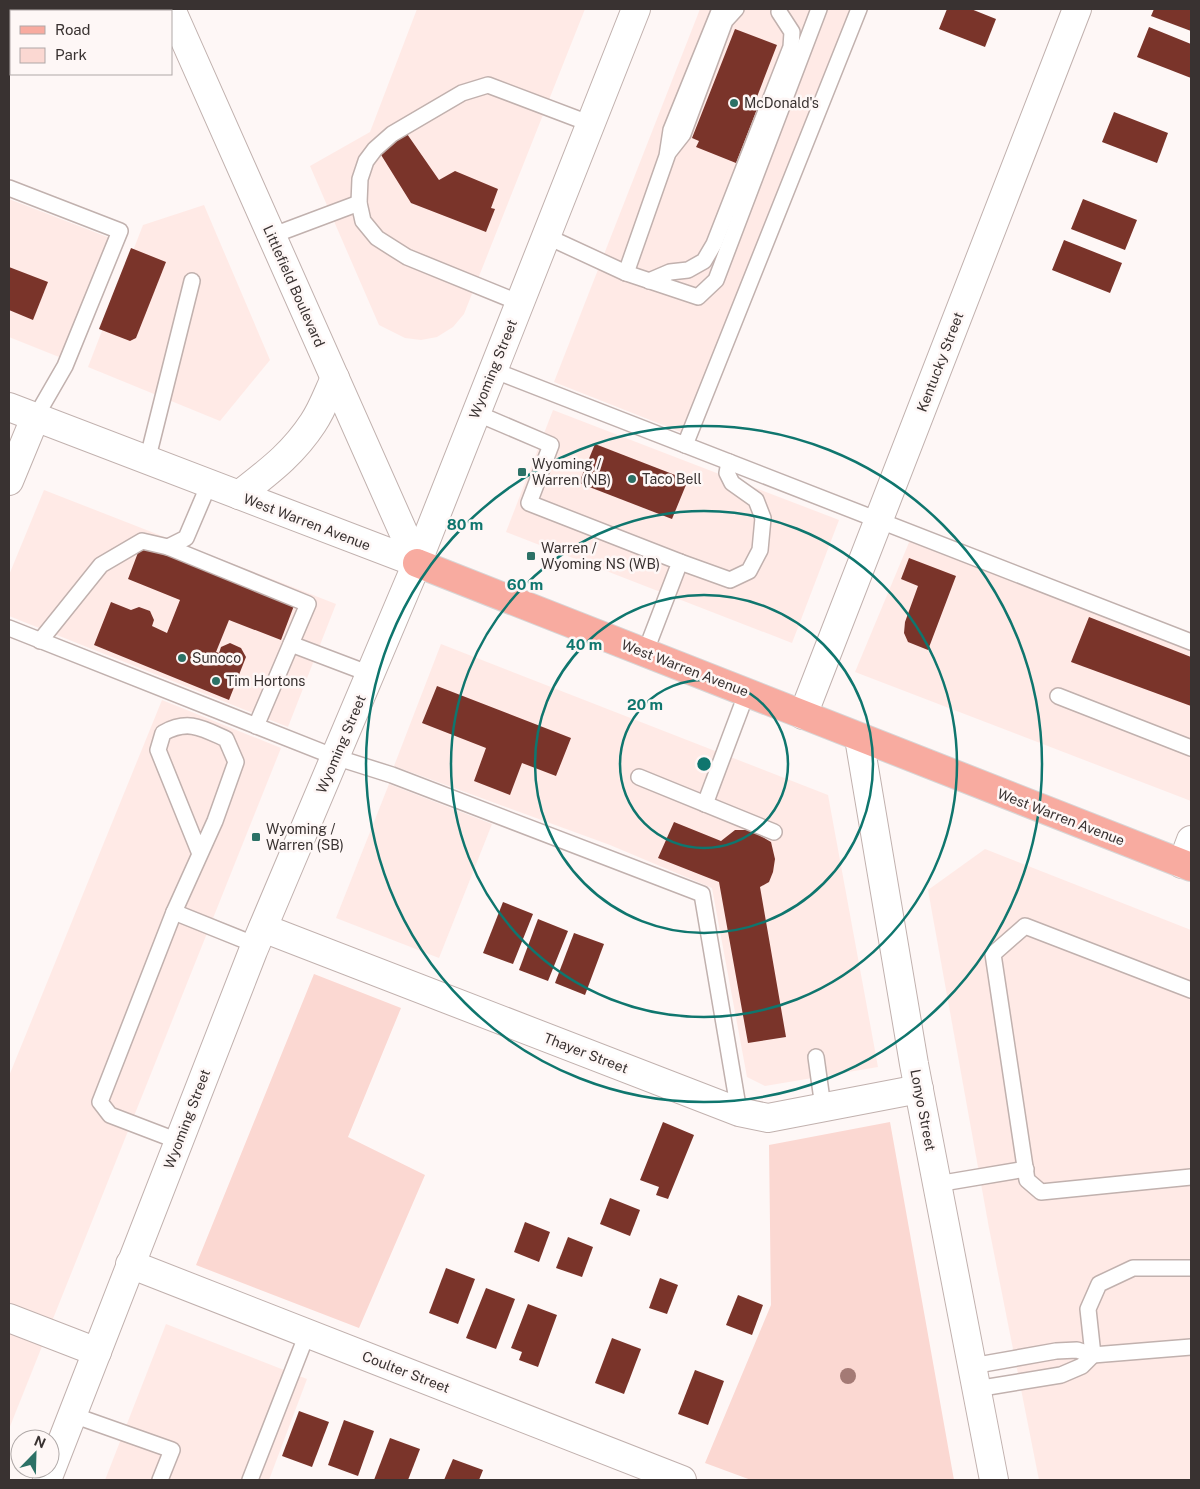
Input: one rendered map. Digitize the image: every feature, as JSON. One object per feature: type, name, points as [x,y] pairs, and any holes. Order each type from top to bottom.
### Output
[{"type":"main road","name":"West Warren Avenue","points":[[417,564],[859,738],[1188,857]]},
{"type":"street","name":"Wyoming Street","points":[[47,1480],[259,937],[417,564],[636,9]]},
{"type":"street","name":"Kentucky Street","points":[[803,715],[1077,9]]},
{"type":"street","name":"Littlefield Boulevard","points":[[172,11],[417,564]]},
{"type":"street","points":[[239,495],[291,452],[314,422],[335,378]]},
{"type":"street","name":"West Warren Avenue","points":[[9,408],[417,564]]},
{"type":"street","points":[[9,481],[35,418]]},
{"type":"street","name":"Lonyo Street","points":[[859,738],[919,1089],[994,1480]]},
{"type":"street","name":"Thayer Street","points":[[259,937],[739,1112],[768,1118],[919,1089]]},
{"type":"street","name":"Coulter Street","points":[[130,1264],[682,1480]]},
{"type":"street","points":[[9,1318],[97,1352]]},
{"type":"lane","points":[[626,273],[667,154],[671,130],[720,9]]},
{"type":"lane","points":[[667,154],[684,134],[725,22],[736,9]]},
{"type":"lane","points":[[546,236],[648,282],[698,297],[716,280],[819,9]]},
{"type":"lane","points":[[685,445],[859,9]]},
{"type":"lane","points":[[648,282],[670,272],[688,270],[704,260],[714,244],[791,48],[792,32],[779,12]]},
{"type":"lane","points":[[520,303],[400,254],[377,238],[363,221],[359,203],[360,179],[366,161],[392,134],[462,93],[488,85],[591,124]]},
{"type":"lane","points":[[9,188],[120,231],[65,366],[35,418]]},
{"type":"lane","points":[[271,236],[359,203]]},
{"type":"lane","points":[[147,461],[192,281]]},
{"type":"lane","points":[[493,370],[1191,642]]},
{"type":"lane","points":[[476,413],[551,445],[529,503],[730,580],[749,571],[760,550],[763,518],[756,500],[732,483],[727,473],[729,462]]},
{"type":"lane","points":[[168,547],[186,538],[209,484]]},
{"type":"lane","points":[[40,640],[101,565],[142,540],[168,547],[308,604],[256,726]]},
{"type":"lane","points":[[645,653],[680,562]]},
{"type":"lane","points":[[9,628],[335,757],[392,775],[702,894],[739,1112]]},
{"type":"lane","points":[[291,644],[370,674]]},
{"type":"lane","points":[[705,804],[746,692]]},
{"type":"lane","points":[[1058,696],[1191,748]]},
{"type":"lane","points":[[178,1141],[110,1115],[100,1102],[174,912],[215,821],[236,762],[226,739],[196,726],[175,726],[163,733],[158,750],[200,854]]},
{"type":"lane","points":[[639,778],[774,832]]},
{"type":"lane","points":[[174,912],[259,937]]},
{"type":"lane","points":[[1191,990],[1025,926],[993,954],[1027,1180],[1041,1192],[1191,1177]]},
{"type":"lane","points":[[816,1058],[823,1107]]},
{"type":"lane","points":[[937,1184],[1026,1168]]},
{"type":"lane","points":[[1093,1355],[1088,1309],[1099,1284],[1133,1268],[1191,1268]]},
{"type":"lane","points":[[250,1480],[307,1334]]},
{"type":"lane","points":[[974,1377],[1056,1351],[1077,1350],[1093,1355],[1191,1347]]},
{"type":"lane","points":[[974,1377],[1061,1375],[1082,1366],[1093,1355]]},
{"type":"lane","points":[[72,1415],[172,1450],[160,1480]]},
{"type":"shaded area","points":[[417,9],[585,9],[464,314],[453,327],[437,337],[421,340],[405,338],[379,325],[310,166],[370,132]]},
{"type":"shaded area","points":[[700,9],[850,9],[683,433],[554,382]]},
{"type":"shaded area","points":[[9,199],[110,238],[64,359],[9,337]]},
{"type":"shaded area","points":[[204,205],[270,360],[220,421],[88,367],[143,225]]},
{"type":"shaded area","points":[[553,410],[839,520],[792,643],[506,532]]},
{"type":"shaded area","points":[[44,490],[336,604],[288,727],[9,616],[9,575]]},
{"type":"shaded area","points":[[910,540],[1191,648],[1191,801],[855,672]]},
{"type":"shaded area","points":[[441,644],[828,795],[878,1067],[765,1086],[747,1077],[712,888],[610,845],[394,766]]},
{"type":"shaded area","points":[[162,700],[281,748],[9,1429],[9,1076]]},
{"type":"shaded area","points":[[389,784],[492,824],[439,958],[336,918]]},
{"type":"shaded area","points":[[985,849],[1191,930],[1191,1480],[1039,1480],[989,1228],[928,890]]},
{"type":"shaded area","points":[[166,1324],[307,1379],[269,1480],[105,1480]]},
{"type":"green space","points":[[314,974],[401,1008],[348,1137],[425,1175],[359,1328],[196,1265]]},
{"type":"green space","points":[[890,1122],[954,1480],[751,1480],[705,1463],[771,1305],[769,1145]]},
{"type":"building","points":[[947,9],[971,9],[996,19],[985,47],[939,29]]},
{"type":"building","points":[[1154,9],[1191,9],[1191,31],[1151,16]]},
{"type":"building","points":[[1149,27],[1191,44],[1191,78],[1137,57]]},
{"type":"building","points":[[735,29],[777,45],[755,102],[759,104],[736,163],[696,147],[699,141],[692,138]]},
{"type":"building","points":[[1114,112],[1168,133],[1157,163],[1102,142]]},
{"type":"building","points":[[405,131],[439,180],[455,171],[498,189],[491,208],[495,209],[486,232],[411,203],[378,150]]},
{"type":"building","points":[[1083,199],[1137,220],[1125,250],[1071,229]]},
{"type":"building","points":[[1064,240],[1122,263],[1110,293],[1052,270]]},
{"type":"building","points":[[131,248],[166,262],[136,338],[130,341],[99,329]]},
{"type":"building","points":[[9,267],[48,282],[33,320],[9,310]]},
{"type":"building","points":[[595,444],[688,480],[672,519],[579,483]]},
{"type":"building","points":[[142,542],[295,603],[281,640],[229,620],[216,652],[219,653],[221,647],[230,643],[241,648],[246,657],[229,700],[94,645],[111,602],[131,610],[139,607],[150,611],[154,620],[152,626],[167,633],[180,600],[128,579]]},
{"type":"building","points":[[909,558],[956,576],[928,650],[908,642],[904,633],[905,622],[918,586],[901,579]]},
{"type":"building","points":[[1089,617],[1191,657],[1191,706],[1071,662]]},
{"type":"building","points":[[437,686],[571,738],[556,776],[522,763],[510,795],[474,781],[486,748],[422,723]]},
{"type":"building","points":[[674,822],[721,841],[735,830],[750,830],[771,842],[775,859],[773,872],[769,882],[760,887],[786,1037],[748,1043],[719,882],[658,858]]},
{"type":"building","points":[[503,902],[533,914],[513,964],[483,953]]},
{"type":"building","points":[[538,919],[568,931],[548,981],[519,970]]},
{"type":"building","points":[[574,933],[604,944],[585,995],[555,983]]},
{"type":"building","points":[[663,1122],[694,1135],[668,1199],[656,1195],[659,1187],[640,1180]]},
{"type":"building","points":[[610,1198],[640,1210],[630,1236],[600,1224]]},
{"type":"building","points":[[525,1222],[550,1232],[539,1262],[514,1252]]},
{"type":"building","points":[[568,1237],[593,1247],[582,1277],[556,1268]]},
{"type":"building","points":[[446,1268],[475,1279],[458,1324],[429,1313]]},
{"type":"building","points":[[660,1278],[678,1285],[667,1314],[649,1308]]},
{"type":"building","points":[[486,1288],[515,1299],[496,1349],[466,1338]]},
{"type":"building","points":[[738,1295],[763,1305],[752,1335],[726,1325]]},
{"type":"building","points":[[528,1304],[557,1315],[538,1367],[519,1360],[522,1352],[511,1348]]},
{"type":"building","points":[[612,1338],[641,1349],[624,1394],[595,1383]]},
{"type":"building","points":[[695,1370],[724,1381],[708,1425],[678,1414]]},
{"type":"building","points":[[299,1411],[329,1422],[312,1467],[282,1456]]},
{"type":"building","points":[[344,1420],[374,1431],[358,1476],[328,1465]]},
{"type":"building","points":[[390,1438],[420,1449],[408,1480],[374,1480]]},
{"type":"building","points":[[453,1459],[483,1470],[479,1480],[444,1480]]},
{"type":"place","name":"McDonald's","points":[[734,103]]},
{"type":"place","name":"Wyoming / Warren (NB)","points":[[522,472]]},
{"type":"place","name":"Taco Bell","points":[[632,479]]},
{"type":"place","name":"Warren / Wyoming NS (WB)","points":[[531,556]]},
{"type":"place","name":"Sunoco","points":[[182,658]]},
{"type":"place","name":"Tim Hortons","points":[[216,681]]},
{"type":"place","name":"Wyoming / Warren (SB)","points":[[256,837]]}]
